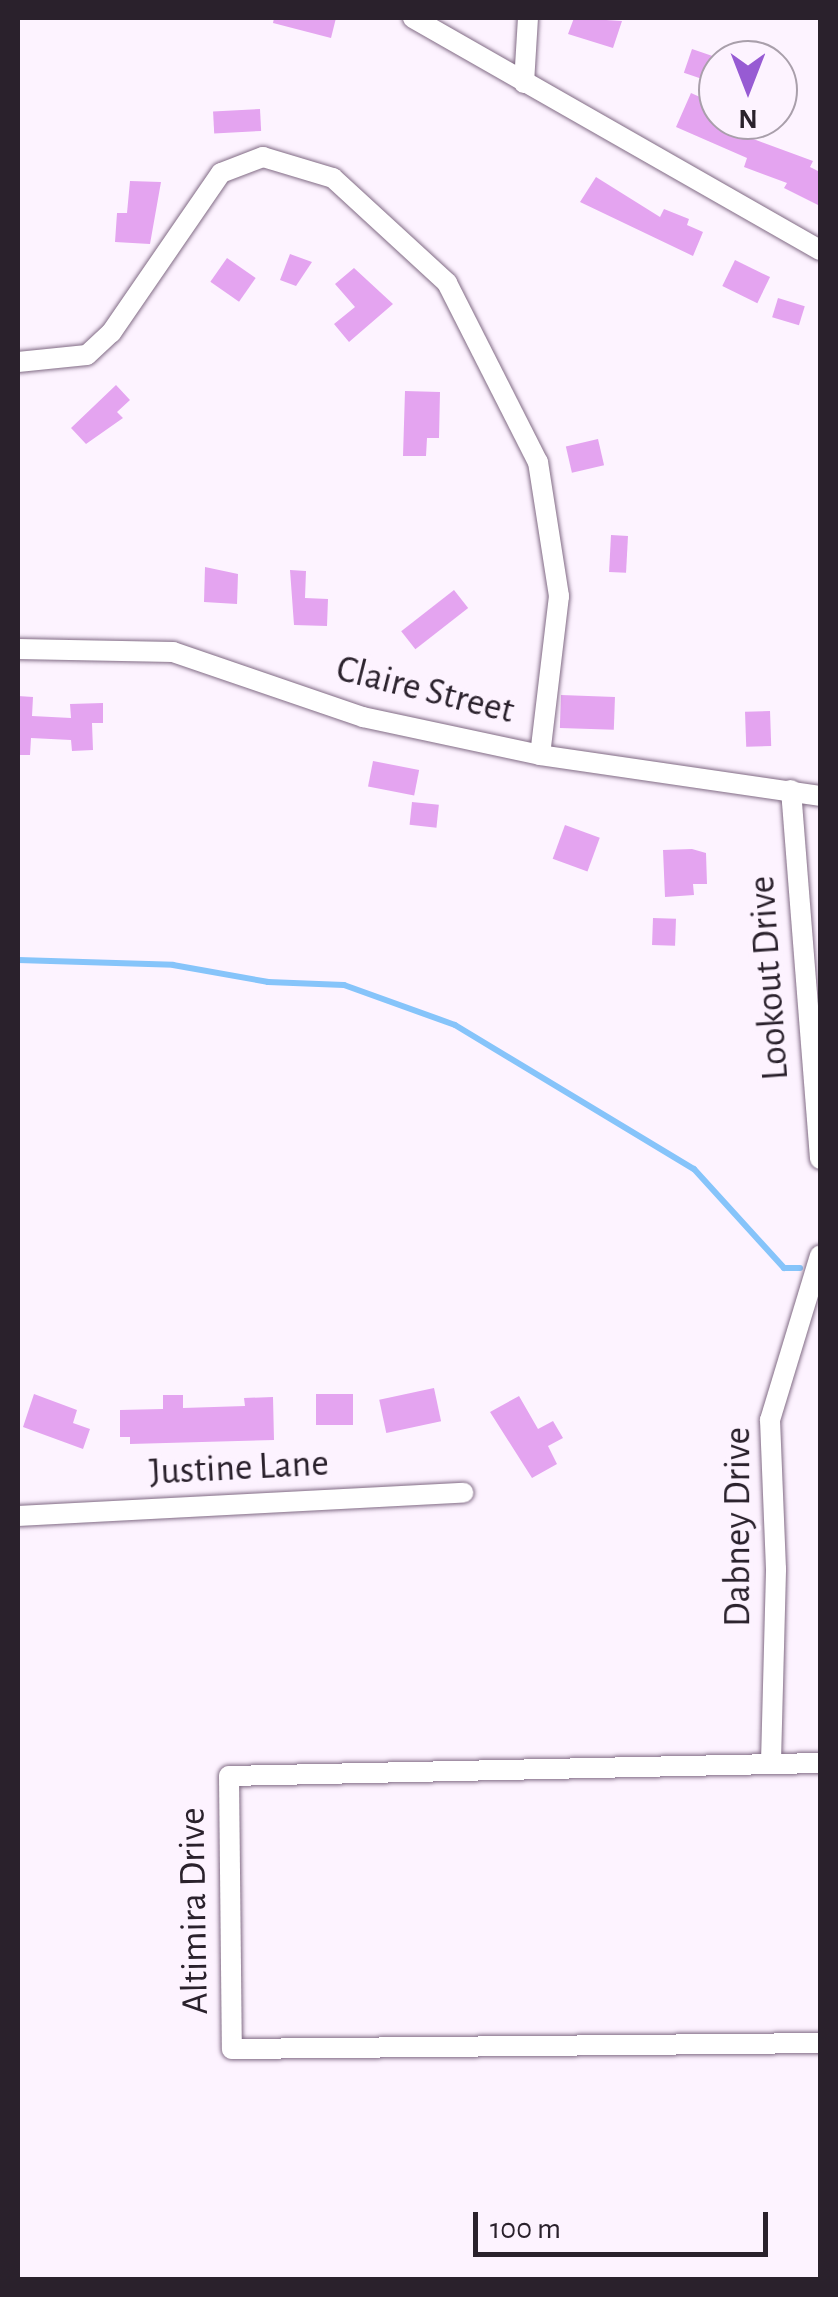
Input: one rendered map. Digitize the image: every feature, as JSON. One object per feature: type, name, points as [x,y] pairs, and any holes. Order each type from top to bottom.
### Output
[{"type":"street","points":[[414,18],[820,250]]},
{"type":"street","points":[[524,83],[528,18]]},
{"type":"street","points":[[18,362],[87,354],[111,333],[220,173],[263,156],[333,178],[447,283],[538,462],[559,596],[540,754]]},
{"type":"street","name":"Claire Street","points":[[18,648],[173,652],[362,717],[540,754],[820,796]]},
{"type":"street","name":"Lookout Drive","points":[[791,790],[820,1159]]},
{"type":"street","name":"Dabney Drive","points":[[771,1762],[776,1569],[770,1420],[820,1255]]},
{"type":"street","name":"Justine Lane","points":[[18,1516],[464,1492]]},
{"type":"street","name":"Altimira Drive","points":[[820,1763],[229,1776],[232,2049],[820,2043]]},
{"type":"building","points":[[274,18],[336,18],[331,38],[273,23]]},
{"type":"building","points":[[574,18],[622,21],[613,48],[568,34]]},
{"type":"building","points":[[692,49],[698,51],[698,78],[684,73]]},
{"type":"building","points":[[691,93],[698,96],[698,137],[676,127]]},
{"type":"building","points":[[260,109],[261,131],[214,133],[213,111]]},
{"type":"building","points":[[706,140],[756,140],[813,161],[810,167],[820,172],[820,206],[784,188],[787,183],[744,167],[747,158]]},
{"type":"building","points":[[596,177],[660,217],[664,209],[689,219],[687,225],[703,232],[693,256],[580,202]]},
{"type":"building","points":[[130,181],[161,182],[150,244],[115,242],[117,213],[127,213]]},
{"type":"building","points":[[290,254],[312,262],[296,286],[280,280]]},
{"type":"building","points":[[227,258],[256,278],[239,302],[210,282]]},
{"type":"building","points":[[735,260],[770,277],[757,303],[722,286]]},
{"type":"building","points":[[354,268],[393,304],[349,342],[334,324],[355,307],[335,284]]},
{"type":"building","points":[[778,298],[805,306],[799,325],[772,317]]},
{"type":"building","points":[[116,385],[130,400],[117,412],[123,418],[86,444],[71,428]]},
{"type":"building","points":[[405,391],[440,392],[439,438],[427,438],[426,456],[403,456]]},
{"type":"building","points":[[598,439],[604,465],[572,473],[566,446]]},
{"type":"building","points":[[611,535],[628,536],[626,573],[609,572]]},
{"type":"building","points":[[205,567],[238,574],[237,604],[204,602]]},
{"type":"building","points":[[290,570],[306,571],[305,598],[328,599],[327,626],[294,625]]},
{"type":"building","points":[[454,590],[468,608],[415,649],[401,631]]},
{"type":"building","points":[[561,695],[615,697],[614,730],[560,728]]},
{"type":"building","points":[[18,696],[33,697],[32,716],[71,718],[70,704],[103,703],[103,723],[92,723],[93,750],[72,751],[71,740],[31,738],[30,755],[18,755]]},
{"type":"building","points":[[770,711],[771,746],[746,747],[745,712]]},
{"type":"building","points":[[373,761],[419,770],[414,795],[368,787]]},
{"type":"building","points":[[412,802],[439,805],[436,828],[410,825]]},
{"type":"building","points":[[565,825],[600,838],[587,871],[553,859]]},
{"type":"building","points":[[692,849],[706,853],[707,884],[693,884],[694,895],[665,897],[663,850]]},
{"type":"building","points":[[653,918],[676,919],[675,946],[652,945]]},
{"type":"building","points":[[434,1388],[441,1421],[386,1433],[379,1400]]},
{"type":"building","points":[[34,1394],[77,1410],[73,1423],[90,1429],[83,1449],[23,1427]]},
{"type":"building","points":[[316,1394],[353,1394],[353,1425],[316,1425]]},
{"type":"building","points":[[163,1395],[183,1395],[183,1408],[245,1406],[244,1398],[273,1397],[274,1440],[130,1444],[130,1437],[120,1437],[120,1410],[163,1409]]},
{"type":"building","points":[[519,1396],[538,1429],[553,1421],[563,1438],[548,1446],[557,1464],[532,1478],[490,1412]]},
{"type":"waterway","points":[[18,960],[173,965],[268,982],[344,985],[455,1025],[694,1169],[784,1268],[800,1268]]}]
